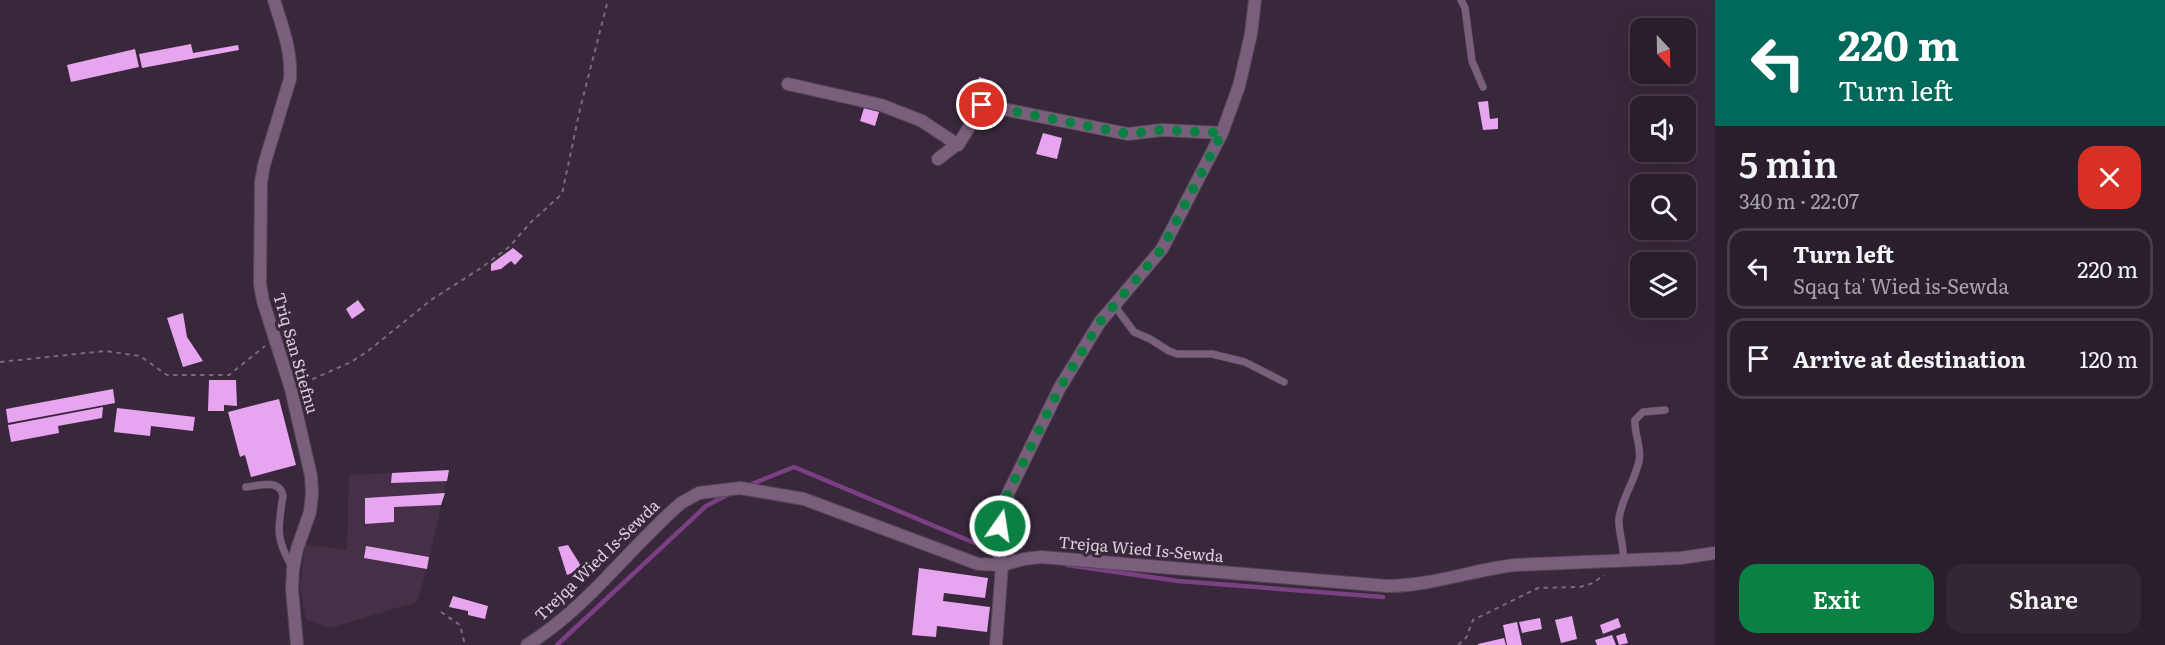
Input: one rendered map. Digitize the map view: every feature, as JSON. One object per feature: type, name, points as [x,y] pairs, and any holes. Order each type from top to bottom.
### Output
[{"type":"street","name":"Triq San Stiefnu","points":[[274,0],[290,55],[291,67],[290,79],[261,182],[260,284],[291,389],[311,476],[310,512],[297,549],[293,569],[292,589],[297,645]]},
{"type":"street","points":[[996,645],[1002,565],[997,546],[1002,506],[1059,389],[1100,322],[1162,249],[1222,133],[1239,87],[1251,34],[1255,0]]},
{"type":"street","points":[[788,84],[881,105],[922,121],[956,145]]},
{"type":"street","points":[[938,159],[956,145],[982,105],[1128,134],[1162,130],[1222,133]]},
{"type":"street","name":"Trejqa Wied Is-Sewda","points":[[527,645],[550,631],[573,611],[666,515],[681,503],[699,493],[740,488],[804,499],[978,564],[1002,565],[1041,557],[1387,586],[1410,586],[1494,567],[1681,558],[1715,553]]},
{"type":"lane","points":[[1461,0],[1465,8],[1472,61],[1483,87]]},
{"type":"lane","points":[[1114,305],[1134,332],[1169,351],[1177,354],[1212,354],[1245,362],[1284,382]]},
{"type":"lane","points":[[1623,561],[1620,510],[1638,465],[1640,453],[1635,420],[1643,412],[1665,410]]},
{"type":"lane","points":[[246,487],[271,484],[282,490],[278,533],[281,545],[293,569]]},
{"type":"path","points":[[291,389],[351,362],[368,351],[430,300],[481,268],[509,247],[531,222],[562,194],[580,109],[608,0]]},
{"type":"path","points":[[0,362],[105,351],[140,356],[167,375],[229,375],[275,339]]},
{"type":"path","points":[[1458,645],[1466,638],[1473,620],[1538,588],[1580,587],[1593,583],[1623,561]]},
{"type":"path","points":[[441,612],[460,625],[465,645]]},
{"type":"shaded area","points":[[449,470],[427,569],[417,602],[330,628],[306,620],[300,587],[305,545],[347,550],[349,475]]},
{"type":"building","points":[[191,44],[193,53],[238,45],[239,50],[142,68],[139,54]]},
{"type":"building","points":[[135,49],[139,67],[71,82],[67,65]]},
{"type":"building","points":[[979,77],[986,79],[980,99],[973,97]]},
{"type":"building","points":[[1488,101],[1490,119],[1498,118],[1498,129],[1483,130],[1478,102]]},
{"type":"building","points":[[864,108],[879,112],[875,126],[860,121]]},
{"type":"building","points":[[1043,133],[1062,138],[1057,159],[1036,154]]},
{"type":"building","points":[[513,248],[523,256],[515,265],[511,261],[501,269],[491,271],[491,264]]},
{"type":"building","points":[[358,300],[365,310],[352,319],[346,309]]},
{"type":"building","points":[[183,313],[187,337],[203,361],[183,367],[167,318]]},
{"type":"building","points":[[209,380],[236,380],[237,406],[224,405],[224,411],[208,411]]},
{"type":"building","points":[[113,389],[115,403],[8,423],[6,409]]},
{"type":"building","points":[[279,399],[296,465],[251,477],[245,455],[240,457],[228,412]]},
{"type":"building","points":[[103,407],[102,418],[58,426],[59,433],[11,442],[8,425]]},
{"type":"building","points":[[117,408],[195,417],[193,431],[151,426],[150,436],[114,432]]},
{"type":"building","points":[[449,470],[447,481],[391,483],[392,473]]},
{"type":"building","points":[[445,493],[441,505],[394,507],[394,522],[365,524],[365,498]]},
{"type":"building","points":[[568,545],[583,569],[567,575],[558,547]]},
{"type":"building","points":[[366,546],[429,557],[427,569],[364,558]]},
{"type":"building","points":[[919,568],[988,578],[985,598],[944,593],[943,601],[990,607],[987,632],[937,626],[936,637],[912,635]]},
{"type":"building","points":[[453,596],[488,606],[485,619],[468,615],[468,611],[449,607]]},
{"type":"building","points":[[1572,616],[1577,639],[1561,643],[1555,620]]},
{"type":"building","points":[[1540,618],[1542,629],[1522,633],[1519,622]]},
{"type":"building","points":[[1618,618],[1621,627],[1603,634],[1600,625]]},
{"type":"building","points":[[1517,622],[1522,645],[1507,645],[1503,625]]},
{"type":"building","points":[[1625,633],[1628,643],[1619,645],[1616,636]]},
{"type":"building","points":[[1612,635],[1616,645],[1597,645],[1595,640]]},
{"type":"building","points":[[1504,638],[1506,645],[1478,645],[1478,644]]},
{"type":"waterway","points":[[747,486],[794,467],[970,541],[1017,557]]},
{"type":"waterway","points":[[557,645],[706,506],[731,493]]},
{"type":"waterway","points":[[1067,565],[1178,581],[1383,597]]},
{"type":"route","points":[[982,105],[1128,134],[1162,130],[1222,133],[1162,249],[1100,322],[1059,389],[1002,506],[1000,526]]}]
